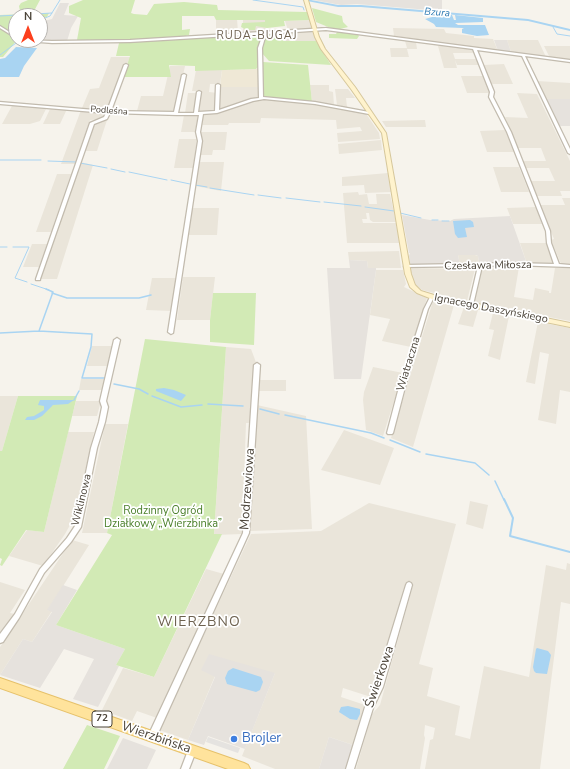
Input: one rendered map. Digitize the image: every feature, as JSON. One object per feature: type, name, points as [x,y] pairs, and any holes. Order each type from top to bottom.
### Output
[{"type":"main road","name":"Wierzbińska","points":[[0,683],[244,769]]},
{"type":"street","name":"Ignacego Daszyńskiego","points":[[306,1],[314,29],[326,53],[351,85],[385,135],[406,266],[412,286],[419,292],[432,297],[570,325]]},
{"type":"street","points":[[48,42],[130,41],[314,29],[570,61]]},
{"type":"street","points":[[261,98],[260,48],[265,33]]},
{"type":"street","points":[[475,48],[492,92],[491,97],[509,132],[548,231],[549,243],[557,266]]},
{"type":"street","points":[[523,55],[570,153]]},
{"type":"street","points":[[38,279],[92,122],[105,119],[126,65]]},
{"type":"street","points":[[177,114],[184,75]]},
{"type":"street","points":[[217,112],[218,85]]},
{"type":"street","points":[[171,332],[200,141],[198,132],[199,92]]},
{"type":"street","name":"Podleśna","points":[[0,103],[109,112],[199,114],[217,112],[261,98],[316,103],[369,113]]},
{"type":"street","name":"Czesława Miłosza","points":[[406,266],[480,266],[511,264],[570,266]]},
{"type":"street","points":[[471,305],[480,266]]},
{"type":"street","name":"Wiatraczna","points":[[390,433],[422,324],[432,297]]},
{"type":"street","name":"Wiklinowa","points":[[0,640],[17,616],[42,571],[69,540],[78,527],[94,448],[102,422],[105,407],[104,401],[117,340]]},
{"type":"street","name":"Modrzewiowa","points":[[152,737],[246,533],[257,365]]},
{"type":"street","name":"Świerkowa","points":[[350,769],[369,707],[379,687],[409,585]]},
{"type":"street","points":[[185,769],[192,751]]},
{"type":"shaded area","points":[[313,0],[442,0],[442,11],[357,4],[341,5]]},
{"type":"shaded area","points":[[60,3],[69,3],[64,15],[78,16],[71,28],[67,41],[48,40],[48,20],[52,19]]},
{"type":"shaded area","points":[[237,19],[238,32],[234,34],[216,35],[216,20]]},
{"type":"shaded area","points":[[243,19],[265,19],[266,31],[243,32]]},
{"type":"shaded area","points":[[310,20],[312,28],[288,30],[285,21]]},
{"type":"shaded area","points":[[393,28],[444,29],[446,33],[474,36],[474,38],[493,39],[498,51],[394,36]]},
{"type":"shaded area","points":[[312,30],[316,41],[283,41],[283,32]]},
{"type":"shaded area","points":[[494,40],[507,40],[511,52],[498,51]]},
{"type":"shaded area","points":[[507,40],[538,40],[546,57],[511,52]]},
{"type":"shaded area","points":[[405,41],[416,42],[417,49],[407,49],[409,57],[391,57],[390,48],[407,48]]},
{"type":"shaded area","points":[[439,45],[474,50],[475,53],[453,53],[455,59],[477,59],[479,65],[457,65],[455,60],[457,68],[444,68]]},
{"type":"shaded area","points":[[544,46],[570,46],[570,60],[550,58]]},
{"type":"shaded area","points":[[111,57],[130,57],[125,65],[108,111],[82,108],[90,89],[99,88]]},
{"type":"shaded area","points":[[504,64],[513,84],[491,84],[484,65]]},
{"type":"shaded area","points":[[170,66],[185,66],[175,112],[137,111],[141,96],[163,96]]},
{"type":"shaded area","points":[[258,69],[260,71],[259,87],[220,87],[222,70]]},
{"type":"shaded area","points":[[196,70],[222,70],[220,84],[210,84],[209,92],[218,93],[215,111],[197,112],[201,91],[192,91]]},
{"type":"shaded area","points":[[461,76],[484,76],[490,93],[467,93]]},
{"type":"shaded area","points":[[537,81],[570,83],[570,99],[546,99]]},
{"type":"shaded area","points":[[310,85],[329,85],[329,91],[333,92],[334,105],[312,102]]},
{"type":"shaded area","points":[[221,87],[259,87],[258,97],[218,110]]},
{"type":"shaded area","points":[[335,89],[348,89],[355,98],[346,98],[347,107],[337,105]]},
{"type":"shaded area","points":[[188,93],[198,93],[194,113],[185,113]]},
{"type":"shaded area","points":[[517,93],[537,94],[570,161],[570,191],[560,191],[562,196],[536,196],[531,181],[555,181],[549,168],[525,168],[522,161],[546,161],[541,148],[518,148],[505,117],[528,118]]},
{"type":"shaded area","points":[[266,99],[318,105],[364,113],[379,133],[380,139],[338,142],[337,133],[362,131],[360,127],[337,129],[336,120],[261,118],[260,123],[202,125],[203,115],[218,113],[256,100]]},
{"type":"shaded area","points":[[546,99],[570,99],[570,126],[558,126]]},
{"type":"shaded area","points":[[13,104],[47,107],[40,121],[30,124],[2,124]]},
{"type":"shaded area","points":[[51,107],[67,109],[60,124],[43,124]]},
{"type":"shaded area","points":[[81,110],[106,113],[103,119],[90,120],[75,164],[61,164]]},
{"type":"shaded area","points":[[184,115],[198,115],[195,132],[181,132]]},
{"type":"shaded area","points":[[107,120],[97,151],[84,151],[94,122]]},
{"type":"shaded area","points":[[425,120],[426,127],[386,127],[382,121]]},
{"type":"shaded area","points":[[505,130],[514,152],[487,152],[480,131]]},
{"type":"shaded area","points":[[200,132],[227,132],[225,150],[213,150],[212,155],[199,155],[202,137]]},
{"type":"shaded area","points":[[179,139],[197,139],[193,168],[174,168]]},
{"type":"shaded area","points":[[381,140],[382,150],[339,154],[338,144]]},
{"type":"shaded area","points":[[80,162],[93,165],[57,279],[40,279]]},
{"type":"shaded area","points":[[199,162],[224,162],[221,191],[196,186]]},
{"type":"shaded area","points":[[493,167],[519,167],[529,192],[501,192]]},
{"type":"shaded area","points":[[388,173],[391,192],[365,193],[364,185],[342,186],[342,177]]},
{"type":"shaded area","points":[[57,174],[71,174],[51,232],[36,232]]},
{"type":"shaded area","points":[[358,192],[359,195],[367,194],[369,204],[377,204],[376,194],[390,194],[396,222],[373,222],[370,220],[369,213],[366,213],[367,219],[362,219],[363,223],[396,223],[400,243],[347,243],[343,193]]},
{"type":"shaded area","points":[[562,198],[570,198],[570,264],[561,264],[551,240],[554,239],[540,205],[565,205]]},
{"type":"shaded area","points":[[536,207],[542,224],[513,224],[507,208]]},
{"type":"shaded area","points":[[192,208],[219,208],[217,235],[188,235]]},
{"type":"shaded area","points":[[402,215],[430,220],[450,221],[454,219],[510,216],[527,264],[486,264],[479,263],[478,256],[476,255],[458,255],[460,265],[412,265],[410,264],[410,253]]},
{"type":"shaded area","points":[[520,243],[546,243],[554,263],[552,265],[527,264]]},
{"type":"shaded area","points":[[32,244],[47,244],[39,267],[23,267]]},
{"type":"shaded area","points":[[399,251],[401,268],[368,268],[367,261],[349,260],[348,252]]},
{"type":"shaded area","points":[[458,255],[478,256],[479,263],[475,265],[460,265]]},
{"type":"shaded area","points":[[349,260],[367,261],[368,268],[376,268],[376,270],[361,379],[334,379],[327,268],[350,268]]},
{"type":"shaded area","points":[[507,266],[519,267],[514,297],[533,300],[535,288],[549,291],[549,293],[551,293],[555,268],[570,268],[570,321],[474,303],[482,268]]},
{"type":"shaded area","points":[[410,268],[475,269],[467,301],[422,290],[413,283]]},
{"type":"shaded area","points":[[376,270],[403,270],[406,284],[404,287],[427,298],[411,347],[382,341],[390,319],[370,315]]},
{"type":"shaded area","points":[[183,277],[215,277],[210,320],[177,320]]},
{"type":"shaded area","points":[[152,278],[177,278],[172,311],[146,310]]},
{"type":"shaded area","points":[[433,301],[454,305],[413,447],[391,438]]},
{"type":"shaded area","points":[[464,307],[478,310],[473,327],[458,324]]},
{"type":"shaded area","points":[[493,313],[509,316],[500,360],[488,356],[494,330],[489,329]]},
{"type":"shaded area","points":[[538,322],[570,328],[570,392],[560,390],[556,424],[538,420],[549,354],[540,352],[535,384],[526,382]]},
{"type":"shaded area","points":[[92,346],[113,346],[108,366],[87,366]]},
{"type":"shaded area","points":[[226,347],[251,349],[257,365],[250,423],[246,423],[242,534],[214,535]]},
{"type":"shaded area","points":[[373,367],[403,373],[383,436],[366,430],[363,400],[364,392]]},
{"type":"shaded area","points":[[81,379],[106,379],[103,390],[79,390]]},
{"type":"shaded area","points":[[257,380],[286,380],[286,391],[257,391]]},
{"type":"shaded area","points":[[0,396],[18,396],[2,451],[0,451]]},
{"type":"shaded area","points":[[76,401],[101,401],[97,416],[72,416]]},
{"type":"shaded area","points":[[257,405],[306,416],[312,529],[250,531],[251,433],[257,427]]},
{"type":"shaded area","points":[[105,424],[128,424],[107,533],[82,533]]},
{"type":"shaded area","points":[[344,430],[394,448],[380,485],[321,470]]},
{"type":"shaded area","points":[[68,432],[94,432],[75,516],[65,534],[43,566],[9,556],[27,530],[44,532]]},
{"type":"shaded area","points":[[470,501],[488,505],[483,529],[466,524]]},
{"type":"shaded area","points":[[369,503],[456,524],[419,664],[433,668],[427,696],[460,706],[455,735],[470,739],[484,666],[529,677],[546,565],[566,570],[567,563],[570,564],[570,604],[561,602],[540,769],[425,769],[430,740],[433,739],[435,728],[425,725],[425,738],[420,769],[356,769],[372,714],[380,705],[413,585],[406,583],[371,697],[343,688],[341,697],[365,705],[353,745],[329,737],[319,769],[275,769],[242,756],[275,673],[215,676],[188,740],[159,730],[251,534],[321,531]]},
{"type":"shaded area","points":[[72,540],[89,545],[48,610],[52,611],[32,642],[23,639],[0,675],[0,647]]},
{"type":"shaded area","points":[[206,569],[224,574],[157,718],[137,711],[132,721],[102,710],[123,668],[154,677]]},
{"type":"shaded area","points":[[0,582],[25,590],[10,613],[15,614],[0,636]]},
{"type":"shaded area","points":[[63,585],[77,590],[56,625],[125,649],[116,665],[119,666],[98,707],[73,699],[94,659],[64,649],[40,688],[0,675],[23,639],[32,642],[52,612],[47,610]]},
{"type":"shaded area","name":"Brojler","points":[[209,654],[275,673],[245,749],[208,736],[204,745],[188,740],[215,677],[201,670]]},
{"type":"shaded area","points":[[208,737],[240,748],[238,753],[206,742]]},
{"type":"shaded area","points":[[329,737],[353,745],[346,769],[319,769]]},
{"type":"shaded area","points":[[123,738],[156,750],[147,769],[107,769]]},
{"type":"green space","points":[[28,0],[40,0],[36,8],[19,8],[21,3]]},
{"type":"green space","points":[[83,0],[135,0],[131,13],[134,14],[147,15],[154,4],[184,2],[217,5],[218,10],[307,12],[310,20],[284,21],[285,26],[267,28],[256,26],[255,30],[247,30],[241,27],[242,23],[265,22],[265,20],[216,20],[214,16],[182,16],[182,30],[190,29],[189,35],[182,37],[141,40],[77,40],[81,18],[69,13],[69,6]]},
{"type":"green space","points":[[312,8],[342,16],[343,22],[348,27],[333,29],[316,22]]},
{"type":"green space","points":[[0,15],[8,15],[8,48],[10,48],[3,57],[0,57]]},
{"type":"green space","points":[[283,32],[283,41],[316,41],[331,65],[269,61],[261,52],[267,33]]},
{"type":"green space","points":[[337,32],[357,33],[359,36],[357,39],[329,38],[329,34],[336,34]]},
{"type":"green space","points":[[263,34],[258,49],[258,67],[256,69],[195,71],[195,66],[169,65],[171,77],[123,77],[130,56],[116,56],[119,43]]},
{"type":"green space","points":[[263,62],[308,65],[312,102],[268,98],[263,96]]},
{"type":"green space","points":[[213,293],[256,293],[254,345],[210,342],[210,320]]},
{"type":"green space","name":"Rodzinny Ogród Działkowy „Wierzbinka”","points":[[145,339],[226,347],[214,534],[222,534],[154,677],[116,665],[125,649],[56,625],[112,535],[107,533]]},
{"type":"green space","points":[[18,396],[77,396],[44,532],[26,530],[2,566],[0,565],[2,559],[0,558],[0,451],[2,451]]},
{"type":"green space","points":[[87,725],[120,736],[104,769],[63,769]]},
{"type":"water","points":[[443,14],[452,15],[454,20],[456,20],[455,15],[483,18],[483,22],[455,23],[458,25],[485,25],[489,35],[477,36],[462,33],[462,29],[464,28],[436,27],[434,24],[425,19]]},
{"type":"water","points":[[15,48],[37,48],[24,66],[19,77],[0,77],[0,59],[5,58]]},
{"type":"water","points":[[470,220],[473,222],[474,227],[465,228],[467,237],[458,238],[455,234],[453,221]]},
{"type":"water","points":[[164,388],[186,395],[181,401],[156,391],[156,389]]},
{"type":"water","points":[[40,400],[74,400],[68,404],[53,405],[42,416],[34,420],[25,420],[27,417],[34,416],[44,410],[44,406],[38,405]]},
{"type":"water","points":[[537,648],[548,651],[551,655],[547,674],[536,673],[534,671],[533,667]]},
{"type":"water","points":[[233,668],[261,677],[263,682],[260,690],[256,692],[227,684],[225,678],[228,671]]},
{"type":"water","points":[[348,706],[360,709],[360,714],[357,720],[350,719],[339,712],[341,707]]},
{"type":"waterway","points":[[52,13],[60,0]]},
{"type":"waterway","points":[[253,0],[303,7],[304,10]]},
{"type":"waterway","name":"Bzura","points":[[304,0],[338,6],[361,6],[528,20],[570,30]]},
{"type":"waterway","points":[[0,16],[52,13]]},
{"type":"waterway","points":[[48,17],[52,13]]},
{"type":"waterway","points":[[553,27],[557,34],[570,36]]},
{"type":"waterway","points":[[0,55],[9,48]]},
{"type":"waterway","points":[[0,160],[41,160]]},
{"type":"waterway","points":[[48,161],[76,162]]},
{"type":"waterway","points":[[80,163],[107,168]]},
{"type":"waterway","points":[[111,169],[125,172]]},
{"type":"waterway","points":[[129,172],[167,180]]},
{"type":"waterway","points":[[171,180],[190,184]]},
{"type":"waterway","points":[[195,185],[207,187]]},
{"type":"waterway","points":[[210,188],[254,195]]},
{"type":"waterway","points":[[258,195],[281,198]]},
{"type":"waterway","points":[[286,198],[320,202]]},
{"type":"waterway","points":[[324,202],[361,206]]},
{"type":"waterway","points":[[365,207],[394,211]]},
{"type":"waterway","points":[[400,213],[421,218]]},
{"type":"waterway","points":[[432,220],[438,220]]},
{"type":"waterway","points":[[442,221],[449,221]]},
{"type":"waterway","points":[[0,247],[7,247]]},
{"type":"waterway","points":[[13,247],[29,247],[15,278],[27,282]]},
{"type":"waterway","points":[[31,284],[46,289]]},
{"type":"waterway","points":[[46,289],[53,292],[53,293]]},
{"type":"waterway","points":[[39,331],[53,293]]},
{"type":"waterway","points":[[53,293],[67,298],[139,298],[151,295]]},
{"type":"waterway","points":[[0,333],[39,331]]},
{"type":"waterway","points":[[39,331],[92,334],[91,347],[82,378],[105,378]]},
{"type":"waterway","points":[[114,384],[139,389],[148,394]]},
{"type":"waterway","points":[[74,400],[79,391]]},
{"type":"waterway","points":[[152,396],[181,407],[202,405]]},
{"type":"waterway","points":[[208,404],[243,406]]},
{"type":"waterway","points":[[260,409],[279,414]]},
{"type":"waterway","points":[[285,415],[371,433],[384,438]]},
{"type":"waterway","points":[[390,440],[420,452]]},
{"type":"waterway","points":[[426,454],[475,463],[489,475]]},
{"type":"waterway","points":[[495,481],[504,500]]},
{"type":"waterway","points":[[504,499],[513,518],[510,536],[570,552]]},
{"type":"place","name":"Brojler","points":[[234,739]]},
{"type":"district","name":"RUDA-BUGAJ","points":[[257,36]]},
{"type":"district","name":"WIERZBNO","points":[[199,623]]}]
